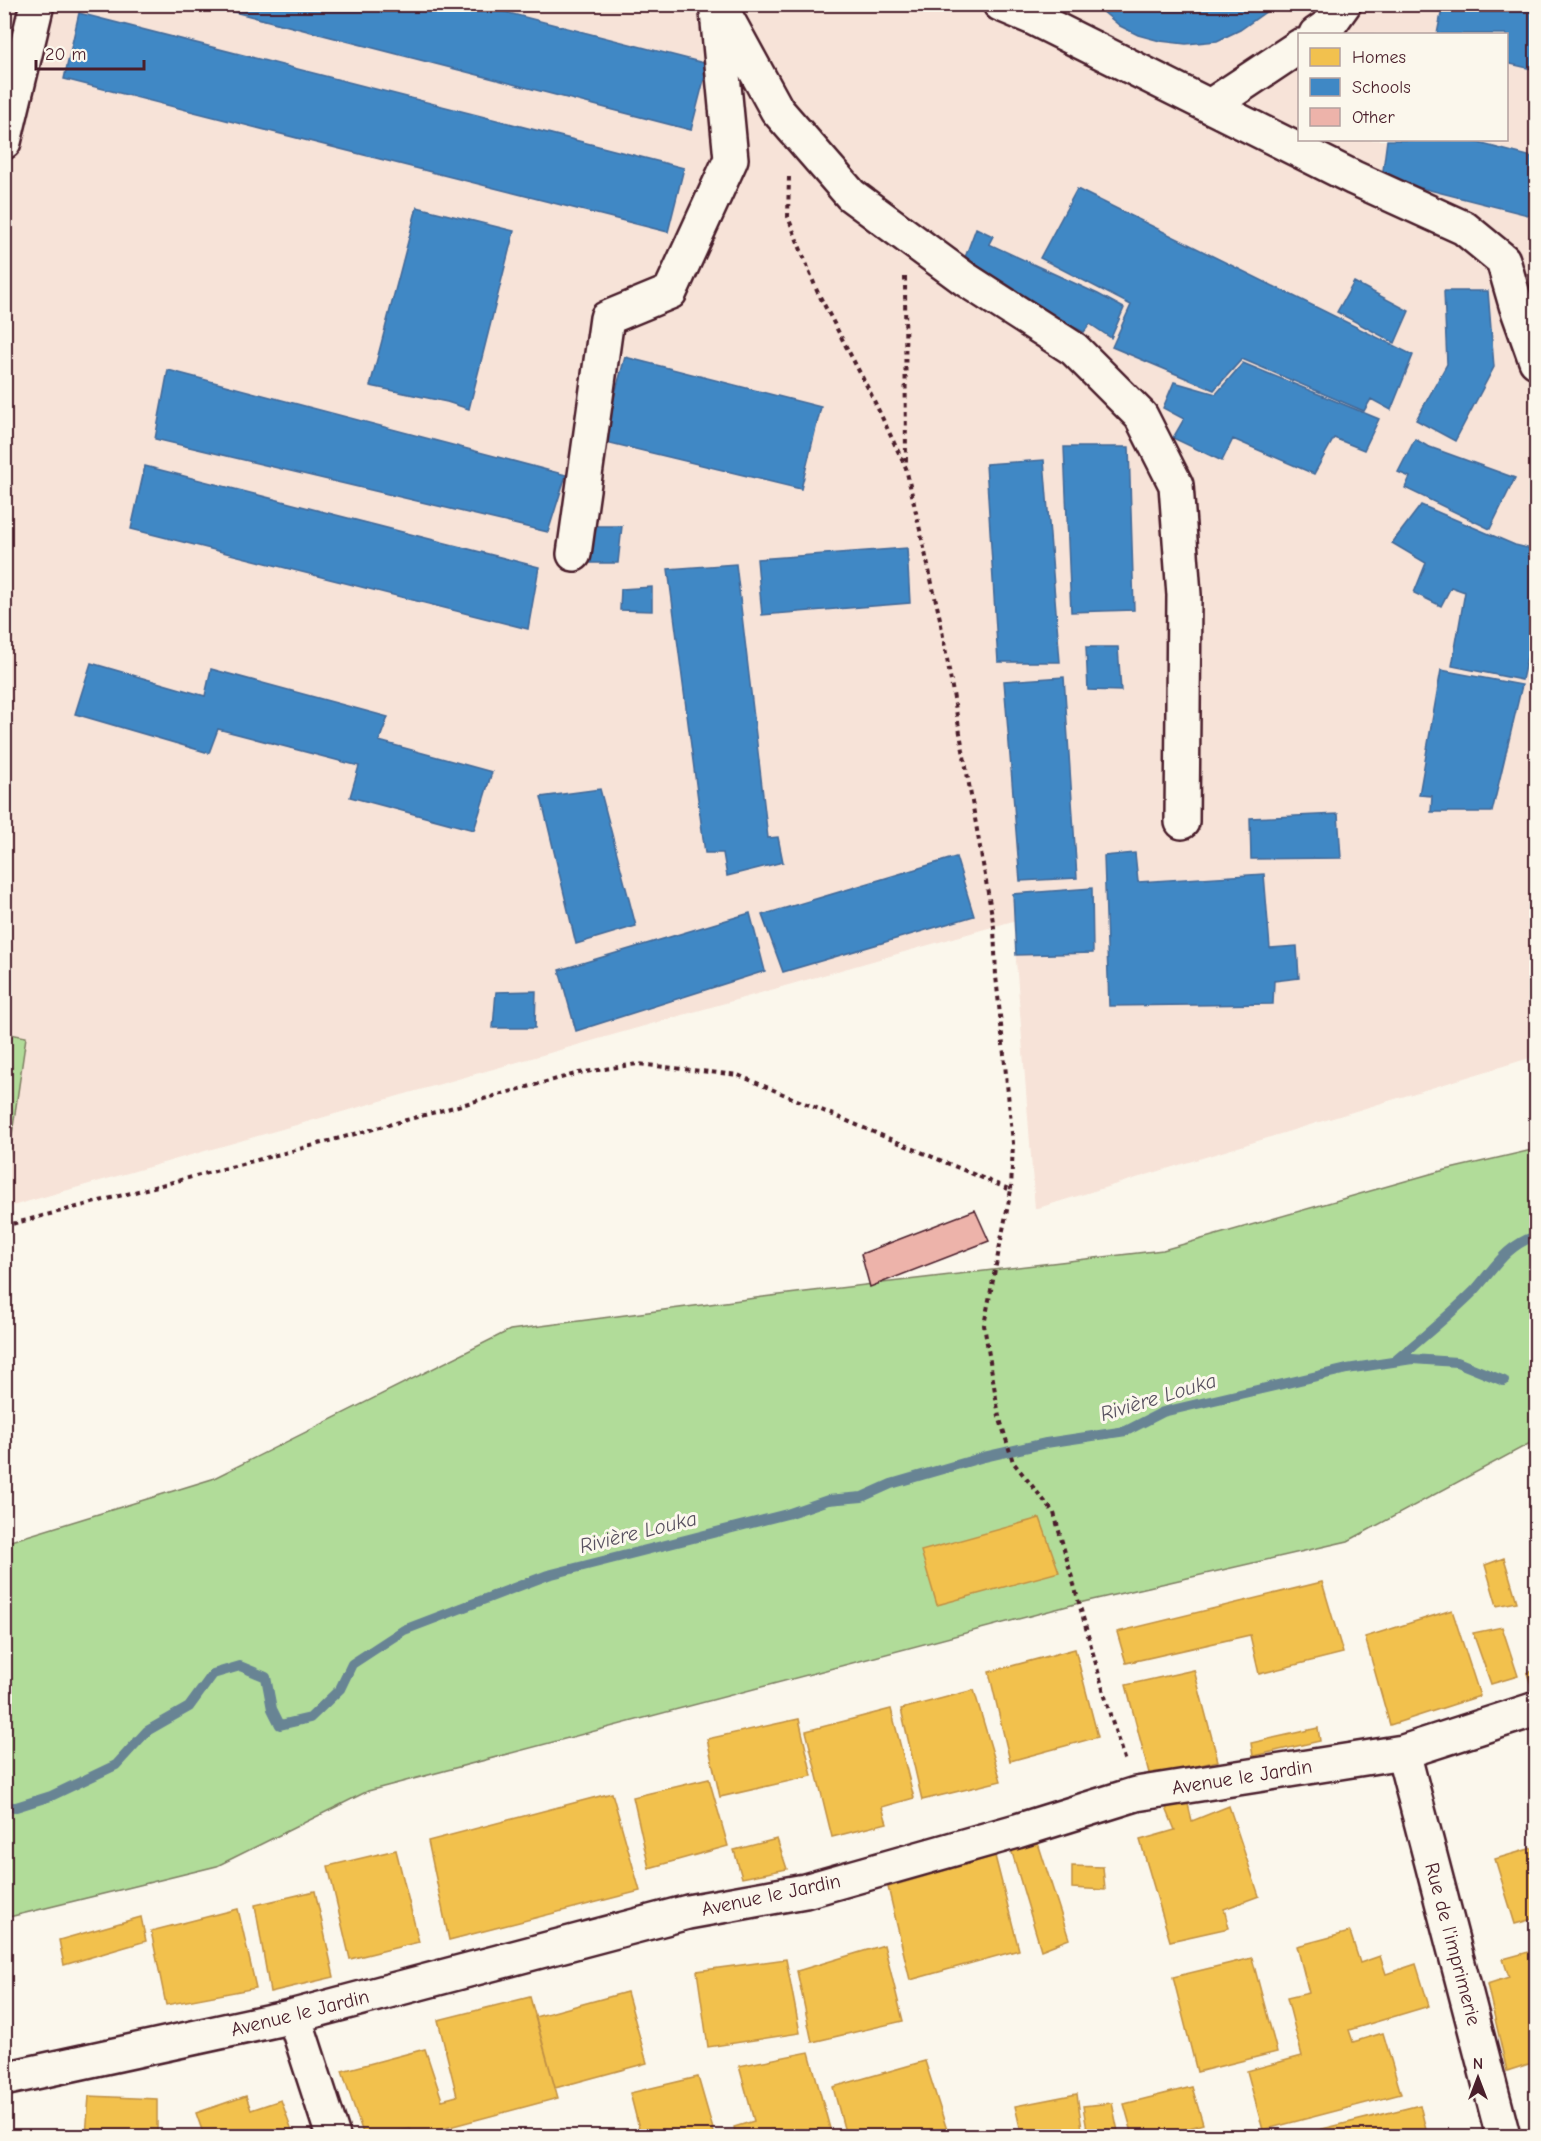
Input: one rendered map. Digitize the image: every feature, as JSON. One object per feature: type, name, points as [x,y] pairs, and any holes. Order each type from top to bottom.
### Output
[{"type":"street","points":[[4,142],[37,4]]},
{"type":"street","points":[[718,4],[777,110],[851,195],[965,279],[1074,349],[1141,416],[1176,485],[1184,595],[1182,822]]},
{"type":"street","points":[[574,554],[608,318],[670,292],[730,159],[718,4]]},
{"type":"street","points":[[1000,4],[1031,11],[1354,178],[1464,228],[1503,260],[1536,361]]},
{"type":"street","points":[[1317,33],[1329,25],[1344,4]]},
{"type":"street","points":[[1210,105],[1273,66],[1298,47]]},
{"type":"street","name":"Avenue le Jardin","points":[[4,2079],[294,2016],[687,1912],[805,1891],[1017,1831],[1136,1794],[1403,1752],[1536,1709]]},
{"type":"street","name":"Rue de l'imprimerie","points":[[1403,1752],[1503,2136]]},
{"type":"street","points":[[294,2016],[333,2136]]},
{"type":"path","points":[[791,126],[788,217],[817,291],[870,392],[906,468]]},
{"type":"path","points":[[905,235],[906,468],[940,619],[994,927],[996,976],[1013,1143],[1011,1190],[984,1325],[999,1416],[1013,1462],[1054,1513],[1111,1718],[1136,1794]]},
{"type":"path","points":[[4,1226],[579,1074],[637,1064],[738,1075],[1011,1190]]},
{"type":"shaded area","points":[[5,5],[1536,5],[1536,1056],[1035,1209],[1013,921],[5,1208]]},
{"type":"green space","points":[[5,1033],[26,1037],[8,1162],[4,1161]]},
{"type":"green space","points":[[1536,1149],[1536,1440],[1348,1541],[1079,1603],[368,1791],[217,1866],[5,1918],[4,1543],[212,1479],[510,1330],[771,1296],[1163,1250],[1437,1172]]},
{"type":"building: Homes","points":[[1040,1518],[1059,1572],[937,1605],[921,1551]]},
{"type":"building: Homes","points":[[1504,1558],[1517,1602],[1497,1606],[1485,1565]]},
{"type":"building: Homes","points":[[1322,1582],[1343,1653],[1259,1674],[1250,1635],[1126,1663],[1117,1632]]},
{"type":"building: Homes","points":[[1452,1610],[1480,1696],[1390,1725],[1365,1637]]},
{"type":"building: Homes","points":[[1502,1627],[1518,1676],[1491,1684],[1473,1633]]},
{"type":"building: Homes","points":[[1075,1649],[1098,1737],[1010,1761],[989,1672]]},
{"type":"building: Homes","points":[[1194,1670],[1218,1761],[1150,1777],[1126,1685]]},
{"type":"building: Homes","points":[[1536,1670],[1536,1699],[1527,1673]]},
{"type":"building: Homes","points":[[974,1690],[1001,1781],[922,1800],[901,1709]]},
{"type":"building: Homes","points":[[891,1709],[914,1798],[882,1807],[887,1823],[832,1837],[806,1731]]},
{"type":"building: Homes","points":[[799,1719],[812,1776],[720,1797],[707,1739]]},
{"type":"building: Homes","points":[[1318,1728],[1320,1741],[1253,1756],[1251,1743]]},
{"type":"building: Homes","points":[[709,1779],[728,1846],[649,1868],[633,1797]]},
{"type":"building: Homes","points":[[612,1793],[640,1891],[449,1940],[428,1841]]},
{"type":"building: Homes","points":[[1187,1800],[1192,1821],[1229,1806],[1259,1896],[1224,1909],[1229,1928],[1170,1941],[1140,1840],[1175,1830],[1166,1808]]},
{"type":"building: Homes","points":[[777,1839],[787,1869],[742,1878],[734,1850]]},
{"type":"building: Homes","points":[[1037,1840],[1069,1939],[1041,1950],[1011,1849]]},
{"type":"building: Homes","points":[[1536,1847],[1536,1918],[1515,1924],[1495,1859]]},
{"type":"building: Homes","points":[[396,1850],[419,1942],[350,1959],[328,1866]]},
{"type":"building: Homes","points":[[995,1856],[1019,1950],[910,1980],[888,1887]]},
{"type":"building: Homes","points":[[1072,1866],[1103,1867],[1105,1890],[1072,1888]]},
{"type":"building: Homes","points":[[315,1891],[334,1977],[270,1992],[255,1905]]},
{"type":"building: Homes","points":[[238,1909],[256,1988],[166,2005],[151,1931]]},
{"type":"building: Homes","points":[[141,1917],[146,1941],[64,1965],[59,1940]]},
{"type":"building: Homes","points":[[1350,1932],[1360,1963],[1380,1956],[1386,1974],[1416,1964],[1429,2006],[1349,2030],[1353,2042],[1383,2033],[1401,2094],[1263,2130],[1247,2071],[1302,2056],[1287,1998],[1309,1993],[1297,1946]]},
{"type":"building: Homes","points":[[884,1945],[903,2021],[812,2042],[797,1971]]},
{"type":"building: Homes","points":[[1536,1950],[1536,2079],[1532,2063],[1507,2071],[1487,1984],[1509,1977],[1503,1959]]},
{"type":"building: Homes","points":[[1252,1958],[1277,2052],[1197,2072],[1173,1977]]},
{"type":"building: Homes","points":[[786,1959],[800,2033],[708,2047],[697,1971]]},
{"type":"building: Homes","points":[[627,1992],[647,2063],[555,2088],[535,2017]]},
{"type":"building: Homes","points":[[530,1997],[558,2098],[416,2136],[410,2129],[364,2136],[342,2071],[425,2049],[442,2100],[457,2096],[438,2020]]},
{"type":"building: Homes","points":[[809,2052],[832,2136],[736,2136],[734,2127],[754,2121],[739,2066]]},
{"type":"building: Homes","points":[[925,2061],[947,2130],[924,2136],[846,2136],[833,2087]]},
{"type":"building: Homes","points":[[698,2077],[715,2136],[641,2136],[630,2093]]},
{"type":"building: Homes","points":[[1192,2087],[1203,2124],[1163,2136],[1133,2136],[1124,2104]]},
{"type":"building: Homes","points":[[1077,2094],[1083,2136],[1022,2136],[1015,2106]]},
{"type":"building: Homes","points":[[89,2096],[157,2099],[157,2136],[86,2136]]},
{"type":"building: Homes","points":[[246,2096],[251,2110],[281,2100],[294,2136],[204,2136],[196,2113]]},
{"type":"building: Homes","points":[[1112,2103],[1119,2136],[1088,2136],[1083,2106]]},
{"type":"building: Homes","points":[[1420,2105],[1427,2134],[1418,2136],[1294,2136]]},
{"type":"building: Schools","points":[[203,4],[474,4],[708,64],[691,130]]},
{"type":"building: Schools","points":[[1098,4],[1277,4],[1240,30],[1217,41],[1186,44],[1160,41],[1138,35],[1120,26],[1101,10]]},
{"type":"building: Schools","points":[[1443,4],[1521,4],[1536,9],[1536,70],[1508,63],[1508,33],[1437,33]]},
{"type":"building: Schools","points":[[79,13],[684,168],[668,232],[64,79]]},
{"type":"building: Schools","points":[[1387,141],[1471,141],[1536,158],[1536,217],[1382,178]]},
{"type":"building: Schools","points":[[1077,189],[1413,355],[1391,410],[1371,399],[1364,411],[1242,359],[1214,390],[1112,347],[1131,305],[1040,258]]},
{"type":"building: Schools","points":[[417,207],[514,231],[469,409],[447,402],[370,386]]},
{"type":"building: Schools","points":[[976,228],[993,236],[989,244],[1124,308],[1111,338],[1090,324],[1084,332],[974,276],[978,266],[964,260]]},
{"type":"building: Schools","points":[[1354,282],[1409,311],[1395,343],[1337,312]]},
{"type":"building: Schools","points":[[1444,291],[1488,291],[1494,367],[1455,441],[1416,420],[1447,364]]},
{"type":"building: Schools","points":[[625,357],[821,407],[801,489],[602,441]]},
{"type":"building: Schools","points":[[1243,363],[1379,419],[1364,450],[1334,438],[1314,474],[1233,439],[1222,461],[1173,438],[1184,419],[1163,408],[1174,382],[1216,394]]},
{"type":"building: Schools","points":[[168,370],[566,475],[548,532],[155,439]]},
{"type":"building: Schools","points":[[1415,439],[1427,446],[1515,478],[1490,529],[1405,488],[1410,477],[1398,472]]},
{"type":"building: Schools","points":[[1064,447],[1129,447],[1134,610],[1071,612]]},
{"type":"building: Schools","points":[[1044,460],[1060,662],[998,662],[986,464]]},
{"type":"building: Schools","points":[[145,466],[539,567],[528,629],[131,529]]},
{"type":"building: Schools","points":[[1421,505],[1515,545],[1536,550],[1536,614],[1522,680],[1452,666],[1465,592],[1451,587],[1441,606],[1414,593],[1426,563],[1392,543]]},
{"type":"building: Schools","points":[[591,526],[622,526],[618,563],[591,563]]},
{"type":"building: Schools","points":[[907,548],[910,603],[762,615],[757,559]]},
{"type":"building: Schools","points":[[736,564],[768,838],[778,837],[783,862],[727,876],[723,853],[705,853],[668,569]]},
{"type":"building: Schools","points":[[652,587],[652,611],[620,610],[621,589]]},
{"type":"building: Schools","points":[[1086,647],[1118,647],[1121,691],[1088,690]]},
{"type":"building: Schools","points":[[91,663],[205,696],[211,669],[388,717],[379,741],[492,772],[474,830],[350,797],[359,766],[218,729],[209,753],[75,714]]},
{"type":"building: Schools","points":[[1441,670],[1522,685],[1492,812],[1431,812],[1432,796],[1419,795]]},
{"type":"building: Schools","points":[[1064,677],[1077,878],[1020,881],[1004,681]]},
{"type":"building: Schools","points":[[600,789],[636,926],[576,944],[541,797]]},
{"type":"building: Schools","points":[[1338,814],[1341,858],[1251,859],[1250,818]]},
{"type":"building: Schools","points":[[1135,853],[1138,882],[1264,874],[1270,948],[1297,946],[1299,978],[1274,981],[1273,1004],[1109,1006],[1104,856]]},
{"type":"building: Schools","points":[[956,857],[974,916],[783,972],[762,915]]},
{"type":"building: Schools","points":[[1092,888],[1093,953],[1016,955],[1013,894]]},
{"type":"building: Schools","points":[[750,913],[765,971],[576,1031],[559,970]]},
{"type":"building: Schools","points":[[536,991],[535,1028],[493,1028],[496,992]]},
{"type":"building: Other","points":[[975,1210],[989,1241],[870,1287],[861,1254]]},
{"type":"waterway","name":"Rivière Louka","points":[[1395,1361],[1475,1290],[1516,1245],[1536,1236]]},
{"type":"waterway","name":"Rivière Louka","points":[[4,1807],[16,1807],[51,1796],[116,1765],[147,1731],[189,1707],[213,1674],[240,1666],[266,1677],[272,1709],[280,1725],[310,1718],[340,1689],[352,1664],[404,1630],[548,1575],[787,1514],[828,1500],[862,1497],[891,1484],[984,1457],[1046,1443],[1126,1431],[1163,1412],[1347,1369],[1412,1359],[1457,1362],[1504,1381]]}]
